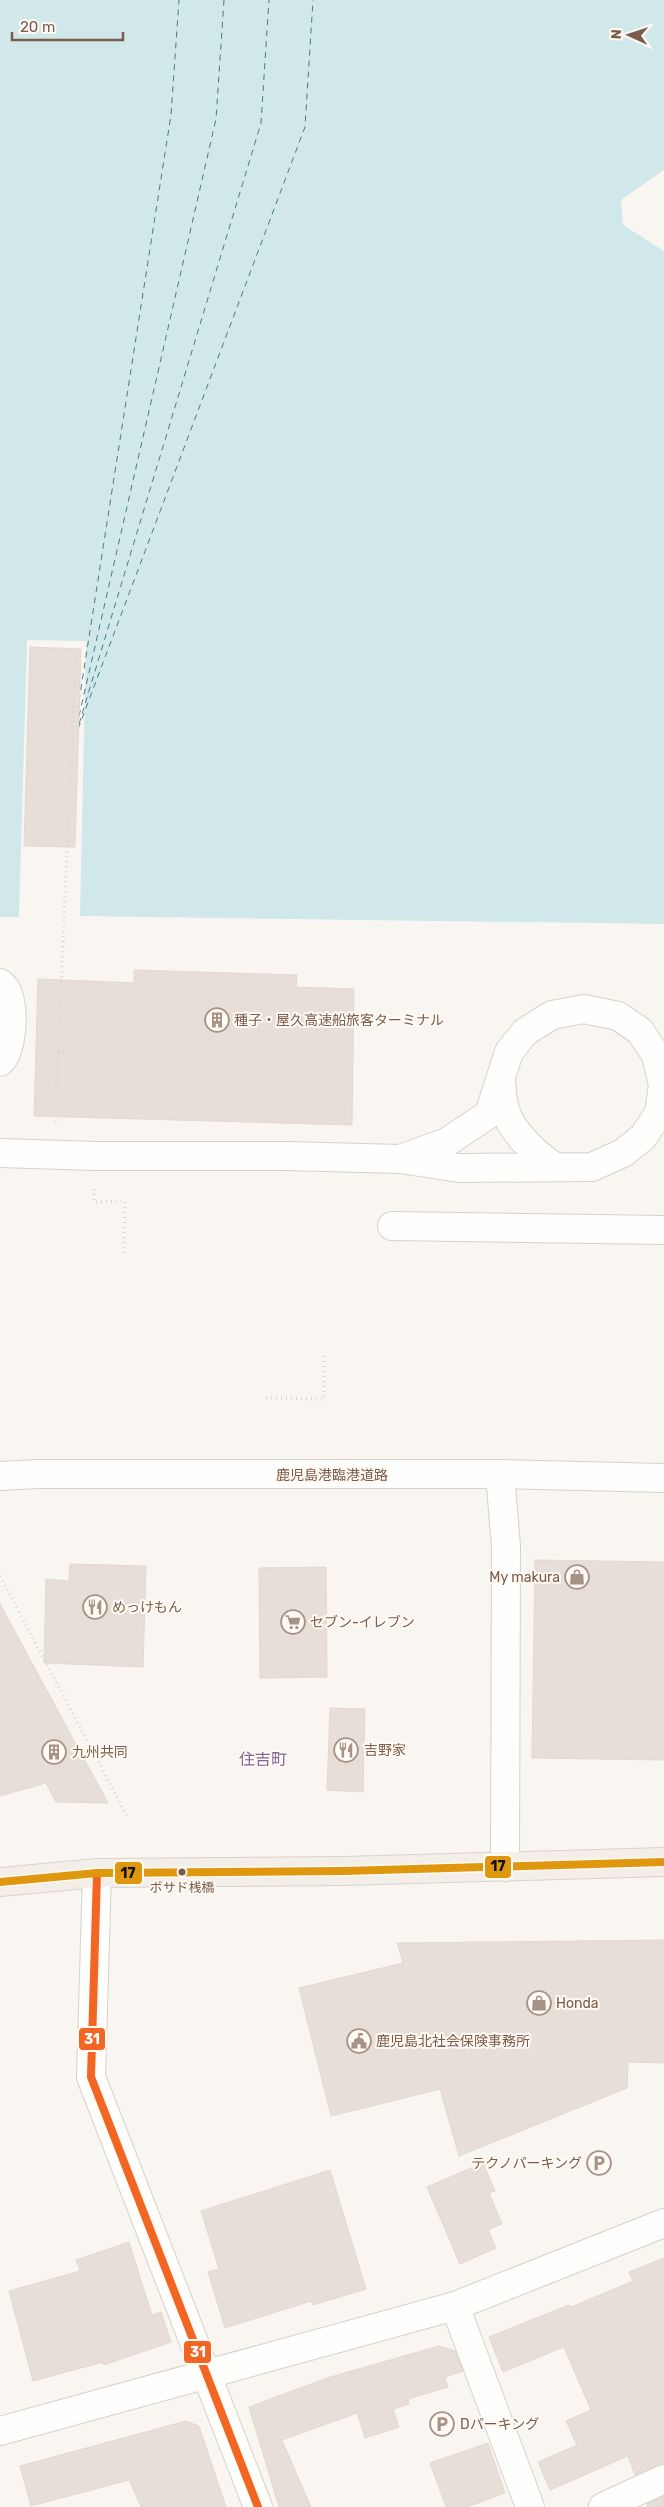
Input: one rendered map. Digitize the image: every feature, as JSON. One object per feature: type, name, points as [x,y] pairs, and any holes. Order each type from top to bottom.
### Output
[{"type":"main road","points":[[0,1882],[97,1873],[505,1867],[664,1862]]},
{"type":"street","points":[[0,983],[4,985],[11,1002],[10,1044],[0,1062]]},
{"type":"street","points":[[0,1153],[54,1156],[286,1156],[400,1160],[459,1168],[592,1167],[623,1153],[644,1138],[660,1113],[663,1085],[656,1054],[640,1031],[618,1016],[584,1009],[552,1015],[525,1032],[508,1052],[501,1081],[489,1114],[447,1142],[400,1160]]},
{"type":"street","points":[[501,1081],[505,1111],[513,1124],[535,1153],[555,1167]]},
{"type":"street","points":[[392,1226],[664,1230]]},
{"type":"street","name":"鹿児島港臨港道路","points":[[0,1476],[38,1474],[500,1474],[664,1478]]},
{"type":"street","points":[[500,1474],[506,1546],[505,1867]]},
{"type":"street","points":[[97,1873],[91,2078],[258,2507]]},
{"type":"street","points":[[0,2431],[455,2306],[664,2223]]},
{"type":"street","points":[[455,2306],[530,2507]]},
{"type":"street","points":[[603,2507],[664,2479]]},
{"type":"path","points":[[54,1156],[76,650]]},
{"type":"path","points":[[58,1052],[79,1051]]},
{"type":"path","points":[[94,1202],[125,1201],[124,1255]]},
{"type":"path","points":[[266,1398],[324,1399],[324,1354]]},
{"type":"path","points":[[0,1576],[127,1816]]},
{"type":"water","points":[[0,0],[664,0],[664,170],[621,200],[623,225],[664,251],[664,924],[80,916],[86,641],[27,640],[19,917],[0,917]]},
{"type":"building","points":[[30,647],[81,649],[75,847],[24,846]]},
{"type":"building","name":"種子・屋久高速船旅客ターミナル","points":[[134,970],[297,975],[296,987],[354,989],[352,1125],[34,1116],[38,979],[134,983]]},
{"type":"building","points":[[535,1560],[664,1562],[664,1760],[532,1758]]},
{"type":"building","name":"めっけもん","points":[[70,1564],[146,1566],[143,1667],[44,1663],[46,1579],[69,1581]]},
{"type":"building","name":"セブン-イレブン","points":[[326,1567],[327,1677],[260,1678],[259,1568]]},
{"type":"building","name":"九州共同","points":[[0,1604],[108,1803],[56,1802],[46,1783],[0,1796]]},
{"type":"building","name":"吉野家","points":[[330,1708],[365,1709],[363,1792],[327,1790]]},
{"type":"building","name":"Honda","points":[[664,1940],[664,2063],[628,2062],[627,2088],[459,2156],[440,2089],[331,2116],[299,1988],[403,1963],[397,1943]]},
{"type":"building","points":[[483,2163],[495,2191],[489,2193],[502,2224],[488,2230],[496,2248],[460,2264],[427,2187]]},
{"type":"building","points":[[330,2170],[366,2289],[313,2305],[311,2301],[225,2328],[208,2272],[219,2269],[201,2211]]},
{"type":"building","points":[[129,2242],[152,2315],[161,2312],[171,2342],[104,2365],[103,2362],[33,2381],[9,2291],[80,2271],[76,2260]]},
{"type":"building","points":[[664,2258],[664,2464],[635,2475],[628,2456],[550,2490],[538,2462],[577,2445],[566,2421],[591,2410],[564,2347],[503,2372],[489,2337],[569,2305],[571,2307],[633,2281],[629,2272]]},
{"type":"building","points":[[439,2346],[455,2351],[463,2371],[445,2377],[448,2387],[408,2399],[409,2404],[393,2409],[399,2427],[365,2438],[357,2413],[282,2440],[311,2507],[279,2507],[249,2407],[327,2378]]},
{"type":"building","points":[[186,2421],[199,2426],[226,2507],[141,2507],[129,2480],[31,2506],[20,2466]]},
{"type":"building","points":[[488,2443],[505,2493],[467,2507],[446,2507],[430,2463]]},
{"type":"building","points":[[664,2496],[664,2507],[648,2507],[647,2504]]},
{"type":"ferry route","points":[[79,701],[171,115],[179,0]]},
{"type":"ferry route","points":[[79,716],[216,119],[224,0]]},
{"type":"ferry route","points":[[79,724],[261,123],[269,0]]},
{"type":"ferry route","points":[[78,729],[305,127],[313,0]]},
{"type":"transit line","name":"17","points":[[0,1882],[97,1873],[344,1871],[664,1862]]},
{"type":"transit line","name":"31","points":[[97,1873],[91,2077],[258,2507]]},
{"type":"place","name":"種子・屋久高速船旅客ターミナル","points":[[217,1020]]},
{"type":"place","name":"My makura","points":[[577,1577]]},
{"type":"place","name":"めっけもん","points":[[95,1607]]},
{"type":"place","name":"セブン-イレブン","points":[[293,1622]]},
{"type":"place","name":"吉野家","points":[[346,1750]]},
{"type":"place","name":"九州共同","points":[[54,1752]]},
{"type":"place","name":"ボサド桟橋","points":[[182,1872]]},
{"type":"place","name":"Honda","points":[[539,2003]]},
{"type":"place","name":"鹿児島北社会保険事務所","points":[[359,2041]]},
{"type":"place","name":"テクノパーキング","points":[[599,2163]]},
{"type":"place","name":"Dパーキング","points":[[442,2424]]},
{"type":"district","name":"住吉町","points":[[263,1759]]}]
